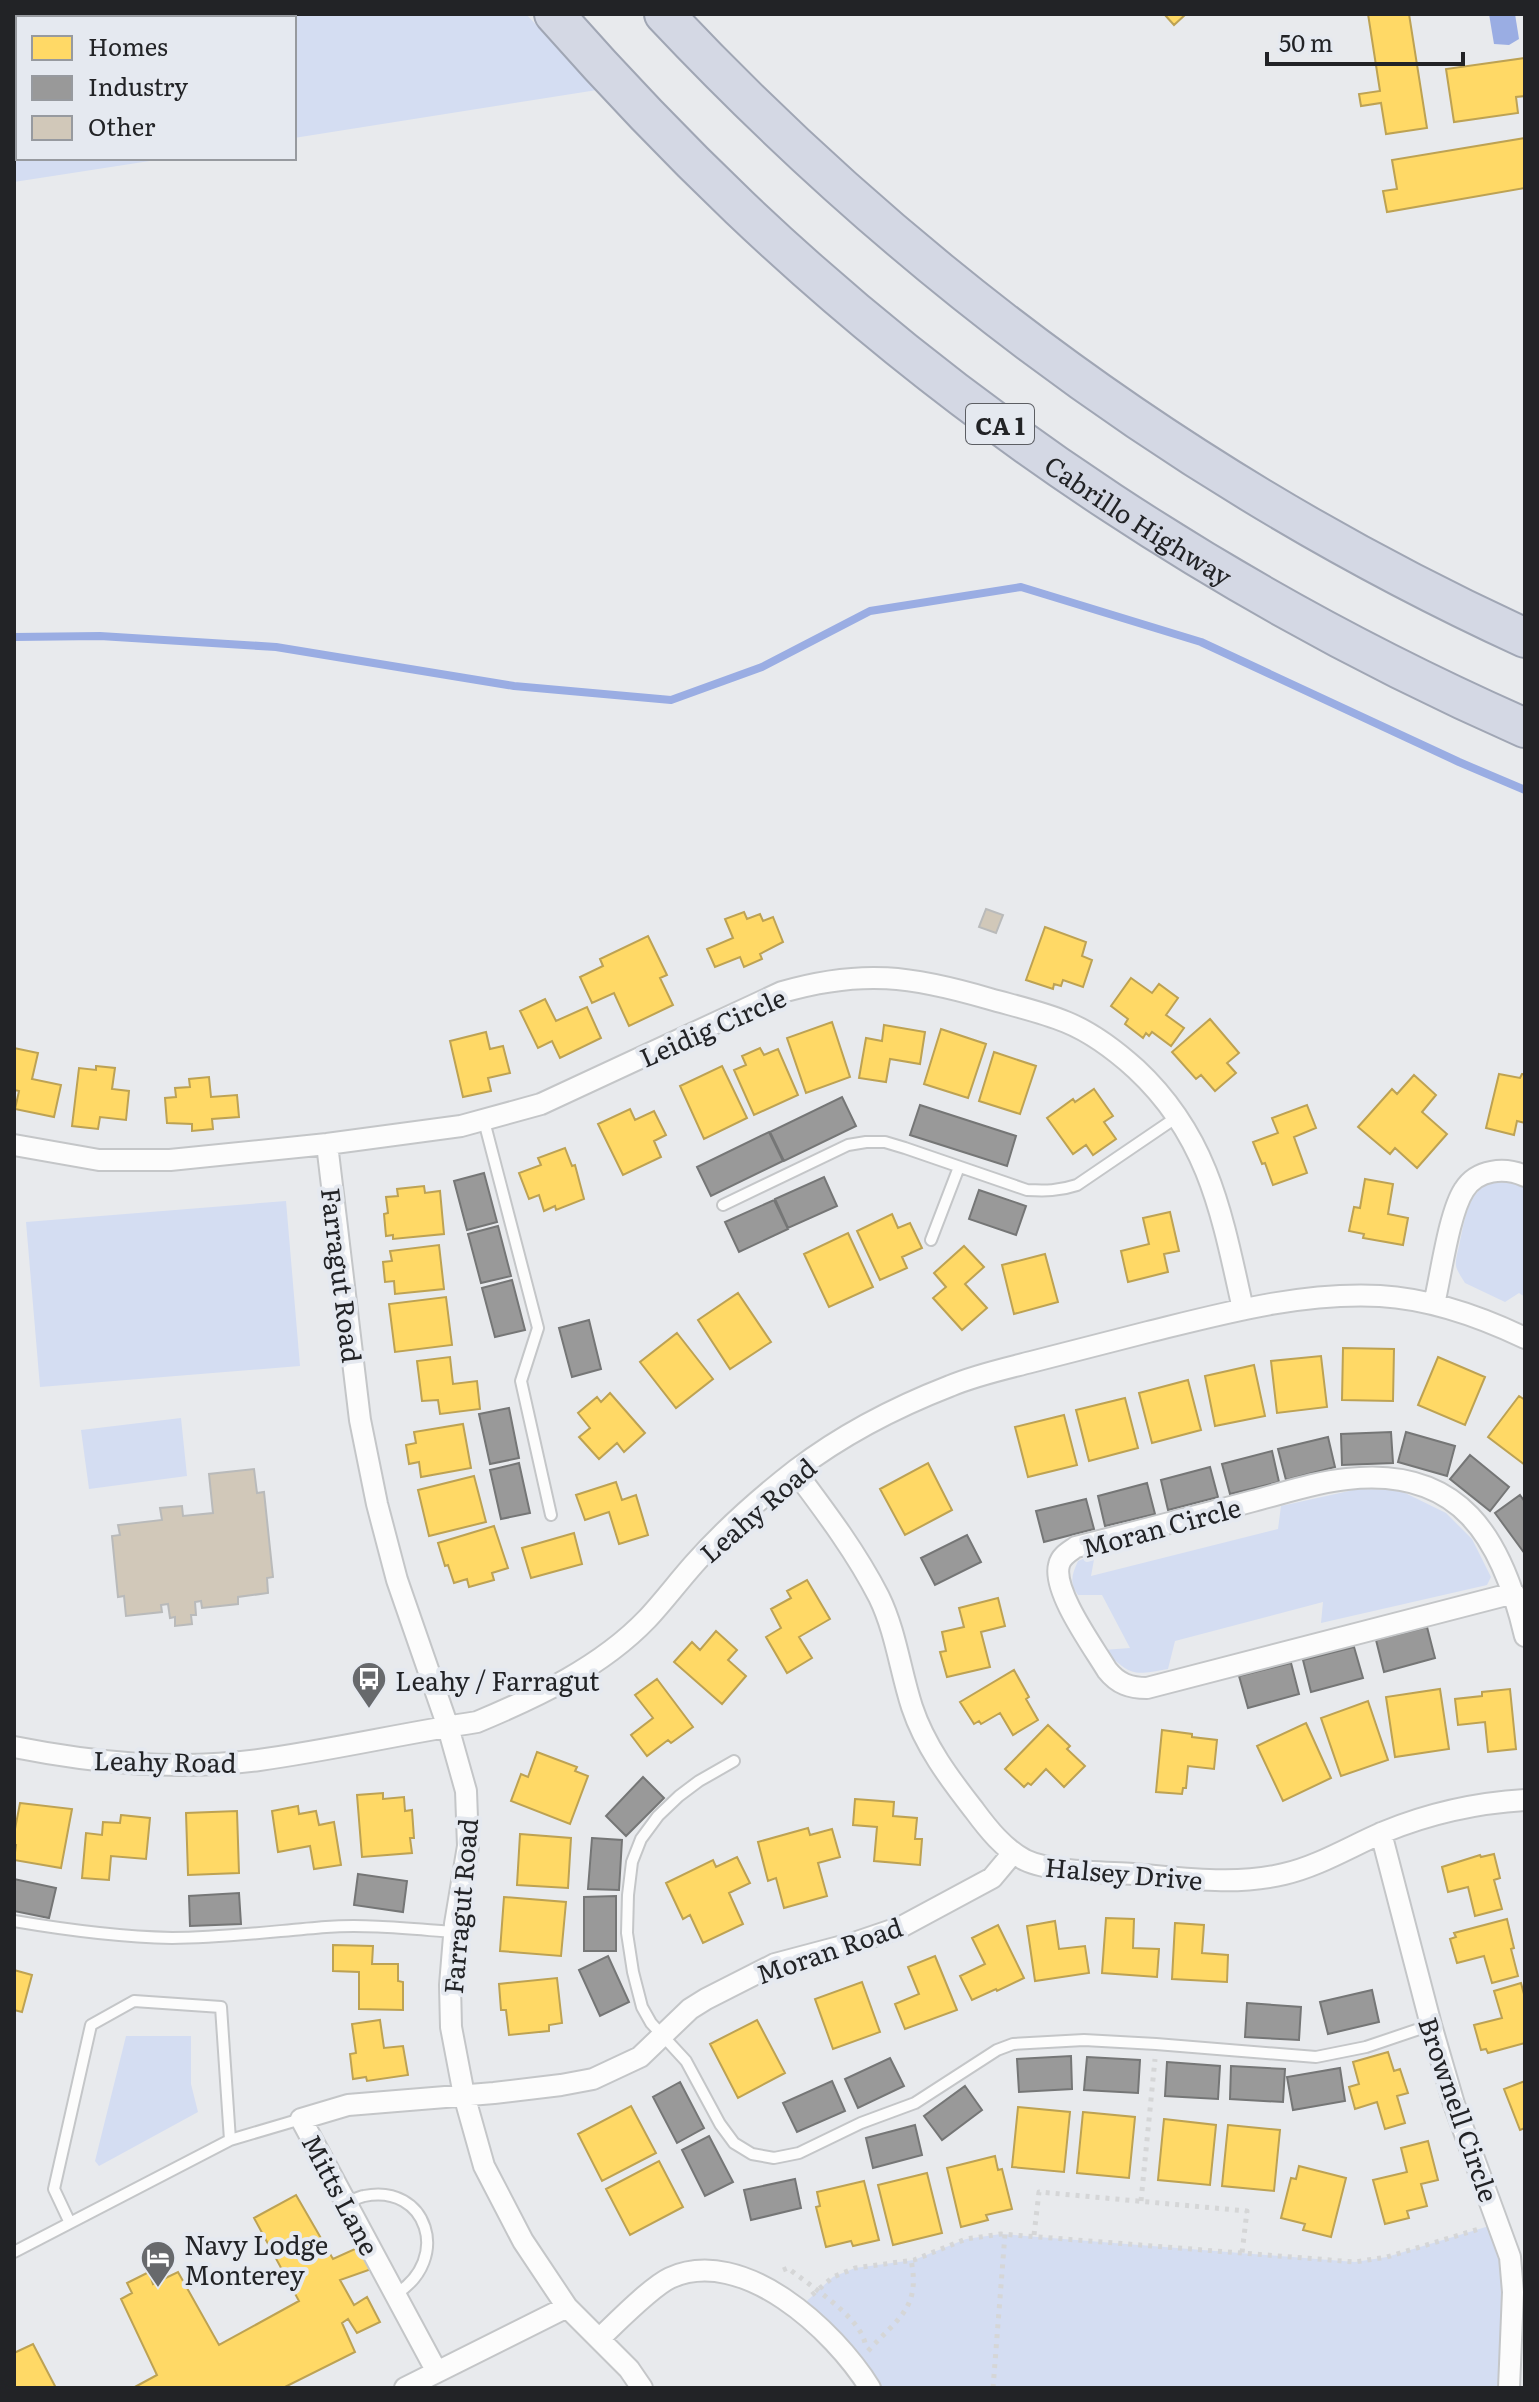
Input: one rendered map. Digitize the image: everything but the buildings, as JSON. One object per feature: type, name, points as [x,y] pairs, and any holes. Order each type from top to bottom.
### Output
[{"type":"highway","name":"Cabrillo Highway","points":[[554,14],[658,127],[751,219],[869,322],[1005,428],[1125,511],[1245,585],[1396,667],[1525,728]]},
{"type":"highway","points":[[664,14],[778,131],[862,207],[960,289],[1083,382],[1176,446],[1272,506],[1416,585],[1525,638]]},
{"type":"street","name":"Leidig Circle","points":[[14,1145],[99,1160],[133,1161],[240,1154],[461,1126],[541,1104],[577,1089],[782,992],[811,984],[869,976],[934,984],[1066,1022],[1098,1038],[1159,1090],[1179,1116],[1203,1162],[1216,1200],[1243,1309]]},
{"type":"street","name":"Farragut Road","points":[[327,1144],[360,1420],[377,1504],[397,1580],[461,1769],[468,1846],[454,1932],[450,1985],[451,2027],[464,2095],[484,2166],[523,2241],[567,2307],[629,2369],[642,2388]]},
{"type":"street","points":[[1434,1304],[1463,1191],[1470,1182],[1502,1169],[1525,1176]]},
{"type":"street","name":"Leahy Road","points":[[14,1747],[112,1763],[207,1764],[256,1760],[477,1722],[557,1684],[598,1659],[647,1619],[718,1539],[761,1498],[833,1444],[903,1406],[951,1385],[998,1371],[1243,1309],[1307,1298],[1382,1296],[1434,1304],[1487,1320],[1525,1337]]},
{"type":"street","name":"Halsey Drive","points":[[795,1471],[839,1530],[878,1596],[893,1631],[912,1707],[931,1749],[980,1819],[1013,1853],[1029,1862],[1051,1867],[1229,1880],[1285,1874],[1428,1815],[1464,1807],[1525,1800]]},
{"type":"street","name":"Moran Circle","points":[[1514,1593],[1147,1688],[1135,1688],[1114,1679],[1107,1670],[1064,1596],[1059,1565],[1066,1554],[1076,1547],[1345,1479],[1405,1479],[1430,1487],[1450,1499],[1487,1536],[1514,1593],[1525,1636]]},
{"type":"street","name":"Brownell Circle","points":[[1381,1833],[1431,2025],[1459,2117],[1510,2257],[1513,2292],[1509,2388]]},
{"type":"street","name":"Moran Road","points":[[464,2095],[593,2079],[640,2057],[690,2009],[706,1999],[775,1964],[901,1927],[992,1878],[1013,1853]]},
{"type":"street","name":"Mitts Lane","points":[[437,2372],[301,2119],[348,2105],[464,2095]]},
{"type":"street","points":[[600,2338],[668,2279],[698,2269],[738,2275],[756,2282],[797,2310],[837,2346],[870,2388]]},
{"type":"street","points":[[405,2388],[567,2307]]},
{"type":"lane","points":[[723,1205],[827,1154],[848,1145],[866,1142],[885,1142],[1027,1190],[1062,1190],[1084,1180],[1179,1116]]},
{"type":"lane","points":[[484,1121],[538,1328],[521,1381],[551,1515]]},
{"type":"lane","points":[[931,1240],[959,1167]]},
{"type":"lane","points":[[734,1761],[699,1781],[658,1816],[641,1839],[632,1862],[627,1933],[642,2007],[651,2023],[686,2061],[720,2124],[734,2143],[752,2154],[774,2158],[799,2153],[861,2123],[915,2103],[997,2050],[1013,2044],[1084,2040],[1316,2057],[1366,2047],[1431,2025]]},
{"type":"lane","points":[[14,1921],[90,1934],[173,1938],[327,1927],[454,1932]]},
{"type":"lane","points":[[70,2223],[54,2189],[91,2025],[134,2001],[221,2007],[230,2140]]},
{"type":"lane","points":[[14,2252],[230,2140],[301,2119]]},
{"type":"lane","points":[[346,2203],[365,2196],[382,2195],[411,2206],[420,2216],[428,2245],[425,2261],[409,2286],[396,2294]]},
{"type":"path","points":[[1141,2201],[1156,2044]]},
{"type":"path","points":[[1034,2235],[1039,2192],[1247,2211],[1242,2253]]},
{"type":"path","points":[[797,2310],[833,2277],[855,2268],[911,2260],[966,2239],[1005,2234],[1355,2262],[1387,2257],[1499,2223]]},
{"type":"path","points":[[993,2388],[1005,2234]]},
{"type":"path","points":[[855,2366],[908,2307],[915,2283],[911,2260]]},
{"type":"path","points":[[783,2270],[788,2268],[816,2291]]},
{"type":"shaded area","points":[[14,14],[526,14],[597,90],[296,138],[296,16],[16,16],[16,160],[156,160],[14,182]]},
{"type":"shaded area","points":[[1504,1179],[1525,1187],[1525,1297],[1519,1293],[1505,1302],[1465,1283],[1456,1263],[1472,1201],[1484,1186]]},
{"type":"shaded area","points":[[286,1201],[300,1366],[40,1387],[26,1222]]},
{"type":"shaded area","points":[[181,1418],[187,1476],[89,1489],[81,1430]]},
{"type":"shaded area","points":[[1358,1489],[1399,1490],[1446,1513],[1472,1539],[1491,1577],[1487,1585],[1321,1623],[1323,1602],[1175,1641],[1168,1669],[1132,1672],[1103,1650],[1130,1648],[1102,1595],[1078,1595],[1075,1591],[1072,1578],[1078,1561],[1095,1554],[1091,1576],[1278,1529],[1281,1506]]},
{"type":"shaded area","points":[[126,2036],[191,2036],[191,2084],[198,2112],[99,2166],[95,2161]]},
{"type":"shaded area","points":[[1499,2223],[1509,2388],[870,2388],[797,2310],[833,2277],[855,2268],[914,2260],[966,2239],[1001,2234],[1355,2262],[1387,2257]]},
{"type":"water","points":[[1489,14],[1515,14],[1519,39],[1509,45],[1494,44]]},
{"type":"waterway","points":[[14,637],[100,636],[276,647],[514,686],[671,700],[762,667],[870,611],[1021,587],[1201,642],[1525,790]]},
{"type":"place","name":"Leahy / Farragut","points":[[369,1710]]},
{"type":"place","name":"Navy Lodge Monterey","points":[[158,2289]]}]
